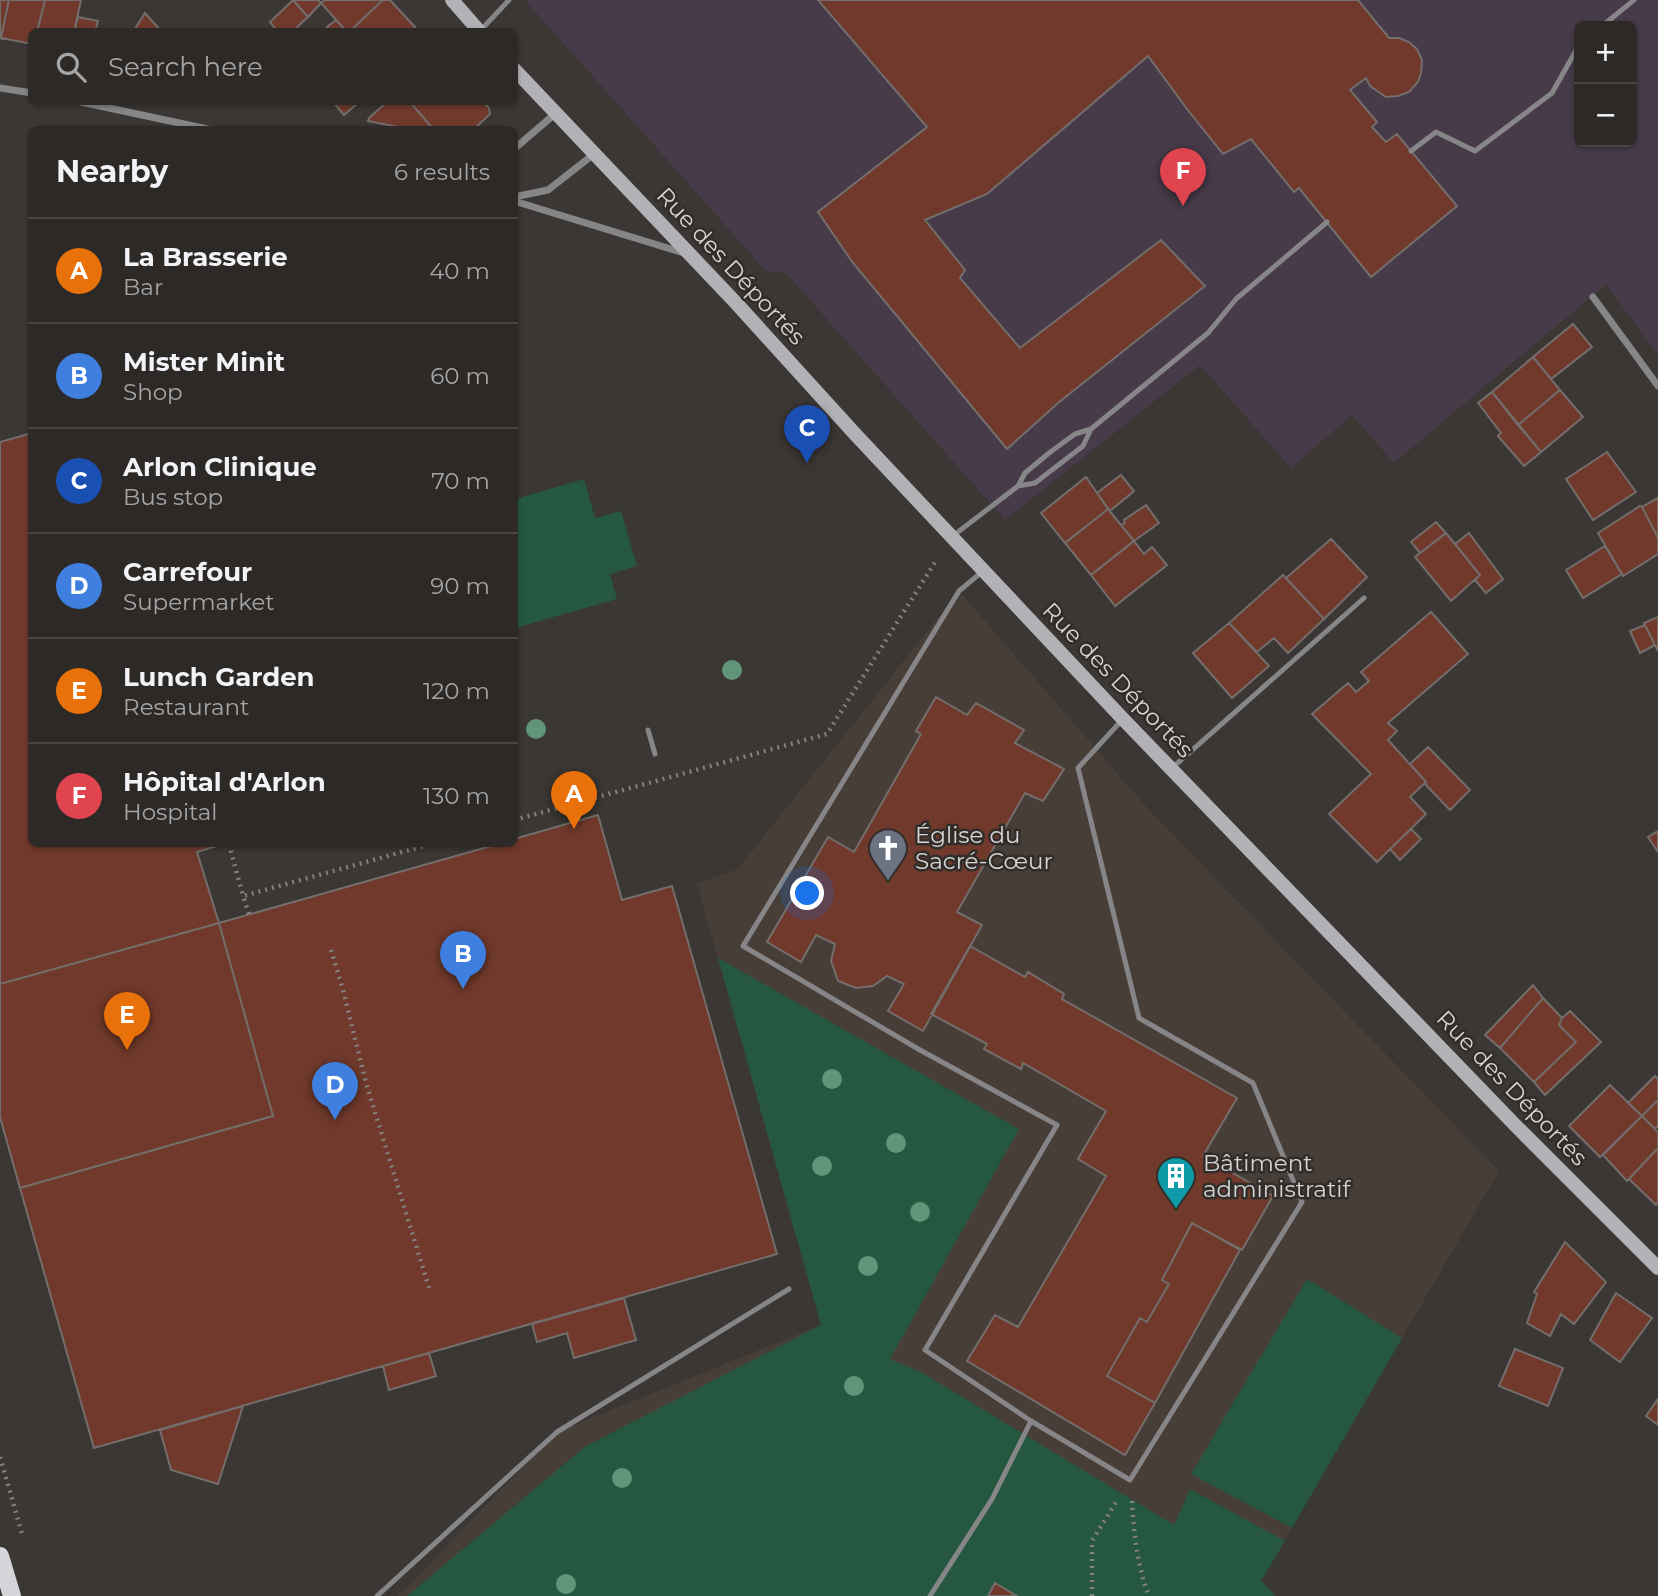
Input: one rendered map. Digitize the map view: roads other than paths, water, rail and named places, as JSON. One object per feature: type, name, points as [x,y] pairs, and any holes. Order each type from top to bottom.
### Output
[{"type":"main road","points":[[452,0],[477,28]]},
{"type":"main road","name":"Rue des Déportés","points":[[518,73],[1123,719],[1516,1126],[1658,1268]]},
{"type":"main road","points":[[0,1556],[12,1596]]},
{"type":"street","points":[[0,88],[28,92]]},
{"type":"street","points":[[95,105],[193,126]]},
{"type":"street","points":[[518,146],[556,113]]},
{"type":"street","points":[[518,198],[548,190],[594,153]]},
{"type":"street","points":[[518,200],[688,254]]},
{"type":"street","points":[[1593,297],[1658,386]]},
{"type":"lane","points":[[483,28],[509,0]]},
{"type":"lane","points":[[1608,21],[1634,0]]},
{"type":"lane","points":[[1411,151],[1436,132],[1475,151],[1552,93],[1574,54]]},
{"type":"lane","points":[[952,537],[1018,486],[1025,473],[1049,453],[1075,434],[1091,429],[1208,333],[1236,299],[1326,222]]},
{"type":"lane","points":[[1018,486],[1035,483],[1083,446],[1091,429]]},
{"type":"lane","points":[[983,571],[959,591],[743,946],[920,1050],[1057,1125],[925,1349],[1031,1421],[1130,1480],[1302,1202],[1253,1083],[1139,1018],[1078,768],[1123,719]]},
{"type":"lane","points":[[1171,769],[1364,598]]},
{"type":"lane","points":[[648,730],[655,754]]},
{"type":"lane","points":[[377,1596],[557,1433],[789,1289]]},
{"type":"lane","points":[[930,1596],[992,1499],[1031,1421]]},
{"type":"place","name":"Hôpital d'Arlon","points":[[1183,206]]},
{"type":"place","name":"Arlon Clinique","points":[[807,463]]},
{"type":"place","name":"La Brasserie","points":[[574,829]]},
{"type":"place","name":"Église du Sacré-Cœur","points":[[888,882]]},
{"type":"place","name":"Mister Minit","points":[[463,989]]},
{"type":"place","name":"Lunch Garden","points":[[127,1050]]},
{"type":"place","name":"Carrefour","points":[[335,1120]]},
{"type":"place","name":"Bâtiment administratif","points":[[1176,1210]]}]
